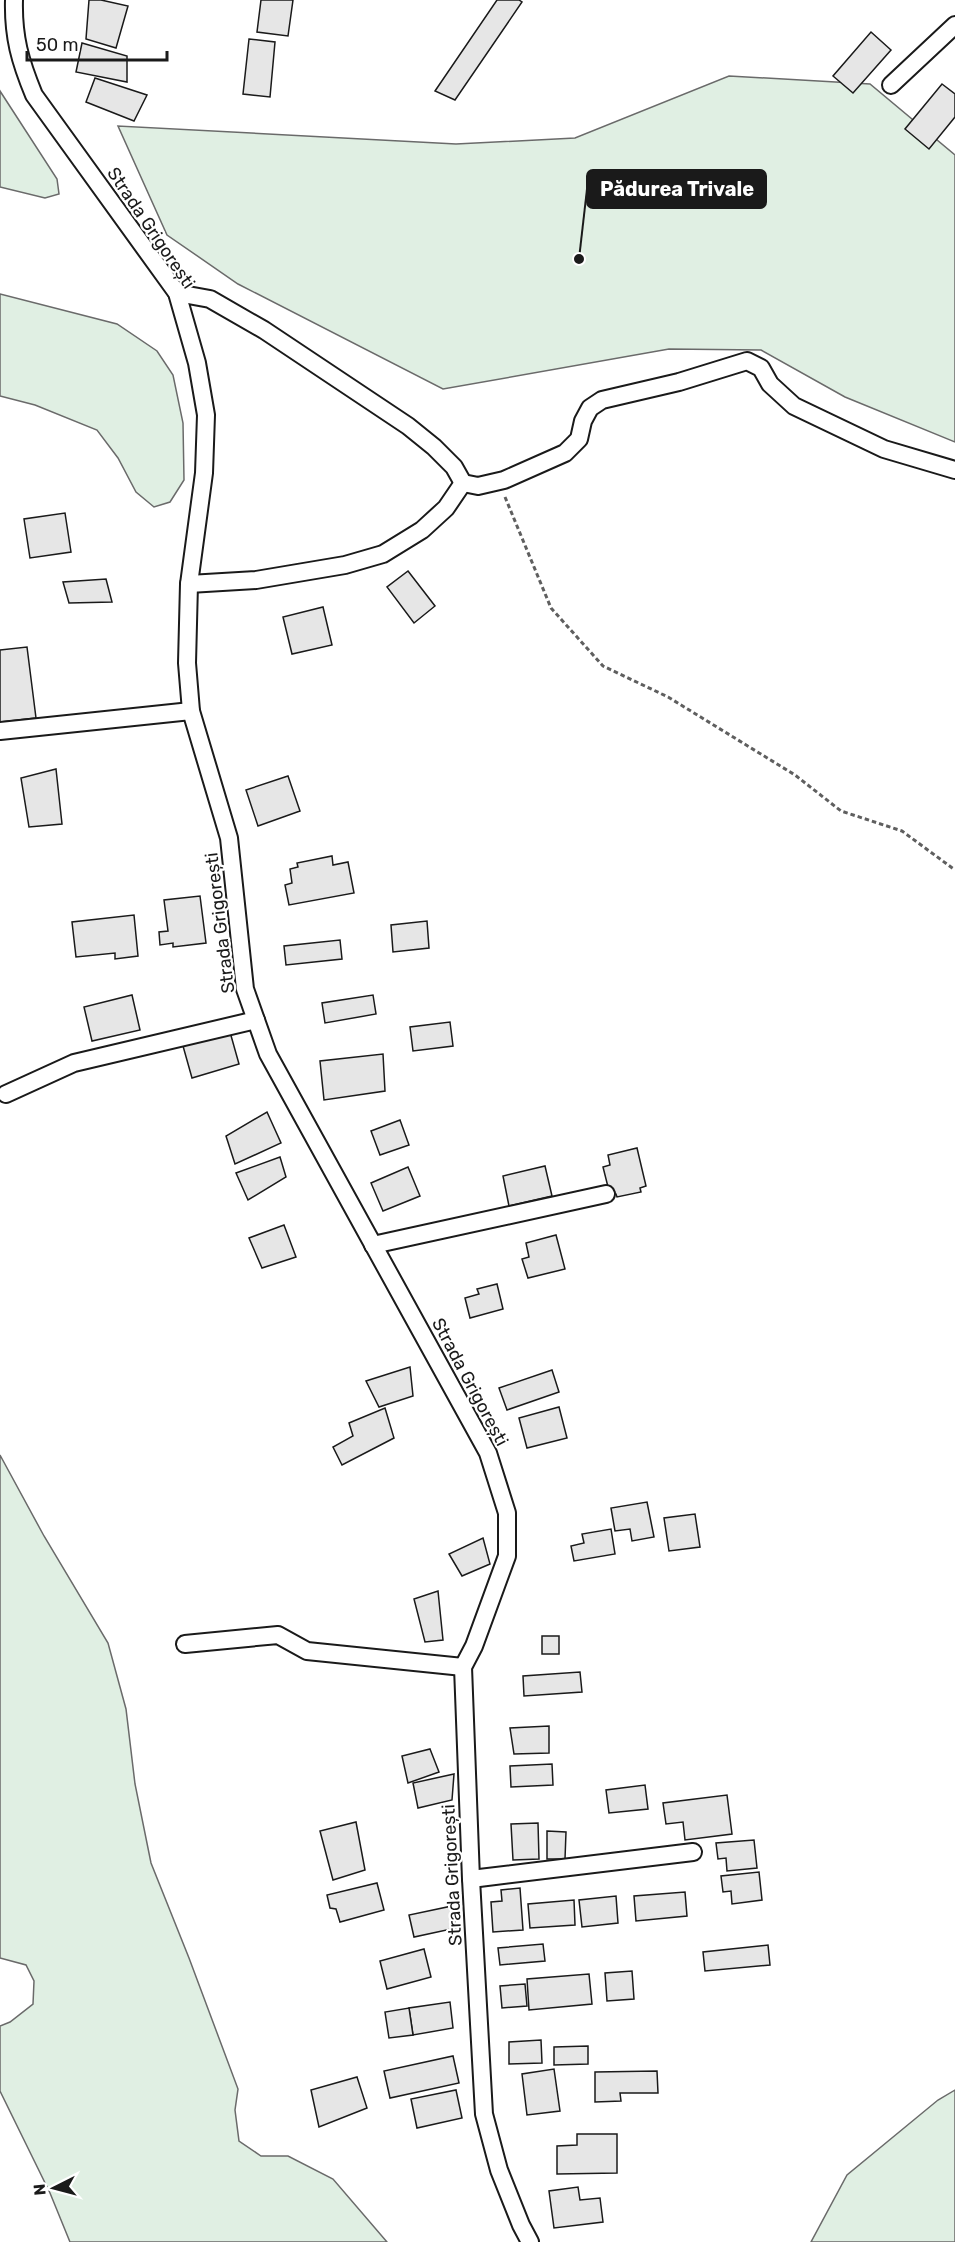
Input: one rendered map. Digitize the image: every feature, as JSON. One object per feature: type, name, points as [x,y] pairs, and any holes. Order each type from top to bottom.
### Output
[{"type":"street","name":"Strada Grigorești","points":[[14,0],[13,27],[20,60],[34,95],[177,293],[197,363],[206,415],[204,473],[189,584],[188,663],[191,711],[229,838],[245,989],[268,1054],[488,1453],[507,1513],[507,1556],[474,1646],[463,1667],[471,1879],[484,2114],[499,2170],[521,2225],[531,2242]]},
{"type":"street","points":[[891,85],[955,25]]},
{"type":"street","points":[[177,293],[210,299],[264,330],[408,426],[454,466],[463,483]]},
{"type":"street","points":[[463,483],[478,486],[499,481],[565,453],[579,439],[582,421],[590,408],[602,400],[679,382],[747,361],[761,368],[770,384],[794,406],[884,448],[955,470]]},
{"type":"street","points":[[189,584],[256,580],[345,565],[383,554],[422,530],[446,507],[463,483]]},
{"type":"street","points":[[0,730],[191,711]]},
{"type":"street","points":[[6,1094],[74,1062],[256,1020]]},
{"type":"street","points":[[374,1245],[606,1194]]},
{"type":"street","points":[[185,1644],[278,1635],[307,1651],[463,1667]]},
{"type":"street","points":[[471,1879],[693,1852]]},
{"type":"path","points":[[499,481],[551,608],[603,666],[678,703],[795,775],[841,811],[902,831],[955,870]]},
{"type":"green space","points":[[729,76],[870,84],[955,155],[955,442],[845,397],[761,350],[669,349],[443,389],[238,284],[167,235],[118,126],[456,144],[575,138]]},
{"type":"green space","points":[[0,91],[57,179],[59,194],[45,198],[0,187]]},
{"type":"green space","points":[[0,294],[117,324],[157,351],[173,375],[183,423],[184,480],[170,502],[154,507],[136,492],[118,458],[97,430],[35,405],[0,396]]},
{"type":"green space","points":[[0,1455],[44,1536],[108,1643],[126,1709],[135,1784],[151,1863],[238,2089],[235,2110],[239,2141],[261,2156],[288,2156],[333,2179],[387,2242],[70,2242],[50,2193],[0,2091],[0,2026],[10,2022],[33,2004],[34,1981],[26,1965],[0,1958]]},
{"type":"green space","points":[[955,2090],[955,2242],[811,2242],[847,2175],[938,2100]]},
{"type":"building","points":[[89,0],[101,0],[128,6],[116,48],[86,39]]},
{"type":"building","points":[[261,0],[293,0],[288,36],[257,32]]},
{"type":"building","points":[[497,0],[522,2],[455,100],[435,91]]},
{"type":"building","points":[[871,32],[891,50],[853,93],[833,76]]},
{"type":"building","points":[[249,39],[275,42],[270,97],[243,94]]},
{"type":"building","points":[[82,43],[127,56],[127,82],[76,72]]},
{"type":"building","points":[[95,78],[147,95],[134,121],[86,102]]},
{"type":"building","points":[[942,84],[955,94],[955,117],[929,149],[905,129]]},
{"type":"building","points":[[65,513],[71,552],[30,558],[24,519]]},
{"type":"building","points":[[408,571],[435,606],[414,623],[387,587]]},
{"type":"building","points":[[106,579],[112,602],[69,603],[63,582]]},
{"type":"building","points":[[323,607],[332,645],[292,654],[283,617]]},
{"type":"building","points":[[27,647],[36,718],[0,722],[0,650]]},
{"type":"building","points":[[56,769],[62,824],[29,827],[21,778]]},
{"type":"building","points":[[288,776],[300,811],[258,826],[246,790]]},
{"type":"building","points":[[332,856],[333,865],[348,862],[354,893],[289,905],[285,885],[292,883],[290,869],[298,867],[297,863]]},
{"type":"building","points":[[200,896],[206,943],[173,947],[173,943],[160,945],[159,932],[168,931],[164,900]]},
{"type":"building","points":[[134,915],[138,956],[115,959],[115,953],[76,957],[72,922]]},
{"type":"building","points":[[427,921],[429,948],[393,952],[391,925]]},
{"type":"building","points":[[340,940],[342,959],[286,965],[284,946]]},
{"type":"building","points":[[132,995],[140,1030],[92,1041],[84,1007]]},
{"type":"building","points":[[373,995],[376,1014],[325,1023],[322,1003]]},
{"type":"building","points":[[450,1022],[453,1046],[413,1051],[410,1027]]},
{"type":"building","points":[[230,1032],[239,1064],[192,1078],[183,1046]]},
{"type":"building","points":[[383,1054],[385,1091],[324,1100],[320,1061]]},
{"type":"building","points":[[267,1112],[281,1143],[235,1164],[226,1136]]},
{"type":"building","points":[[400,1120],[409,1145],[380,1155],[371,1131]]},
{"type":"building","points":[[637,1148],[646,1186],[640,1188],[641,1192],[617,1197],[616,1194],[610,1195],[603,1167],[610,1165],[608,1155]]},
{"type":"building","points":[[280,1157],[286,1177],[248,1200],[236,1173]]},
{"type":"building","points":[[545,1166],[552,1196],[509,1206],[503,1176]]},
{"type":"building","points":[[408,1167],[420,1196],[383,1211],[371,1183]]},
{"type":"building","points":[[284,1225],[296,1257],[262,1268],[249,1238]]},
{"type":"building","points":[[556,1235],[565,1269],[528,1278],[522,1259],[529,1257],[526,1243]]},
{"type":"building","points":[[497,1284],[503,1309],[470,1318],[465,1298],[479,1294],[477,1289]]},
{"type":"building","points":[[410,1367],[413,1396],[379,1407],[366,1381]]},
{"type":"building","points":[[552,1370],[559,1392],[507,1410],[499,1388]]},
{"type":"building","points":[[559,1407],[567,1438],[527,1448],[519,1418]]},
{"type":"building","points":[[385,1408],[394,1438],[342,1465],[333,1447],[353,1436],[349,1423]]},
{"type":"building","points":[[647,1502],[654,1537],[632,1541],[630,1529],[615,1531],[611,1508]]},
{"type":"building","points":[[695,1514],[700,1547],[669,1551],[664,1518]]},
{"type":"building","points":[[611,1529],[615,1554],[574,1561],[571,1546],[584,1543],[582,1534]]},
{"type":"building","points":[[483,1538],[490,1564],[462,1576],[449,1554]]},
{"type":"building","points":[[438,1591],[443,1640],[425,1642],[414,1599]]},
{"type":"building","points":[[542,1636],[559,1636],[559,1654],[542,1654]]},
{"type":"building","points":[[580,1672],[582,1692],[524,1696],[523,1676]]},
{"type":"building","points":[[549,1726],[549,1753],[514,1754],[510,1728]]},
{"type":"building","points":[[430,1749],[439,1772],[408,1783],[402,1756]]},
{"type":"building","points":[[552,1764],[553,1785],[511,1787],[510,1766]]},
{"type":"building","points":[[454,1774],[452,1800],[418,1808],[413,1783]]},
{"type":"building","points":[[645,1785],[648,1809],[609,1813],[606,1790]]},
{"type":"building","points":[[727,1795],[732,1834],[685,1840],[683,1822],[666,1824],[663,1803]]},
{"type":"building","points":[[356,1822],[365,1870],[333,1880],[320,1831]]},
{"type":"building","points":[[538,1823],[539,1859],[513,1860],[511,1824]]},
{"type":"building","points":[[547,1831],[566,1832],[565,1859],[547,1859]]},
{"type":"building","points":[[754,1840],[757,1868],[727,1871],[726,1858],[718,1859],[716,1843]]},
{"type":"building","points":[[759,1872],[762,1900],[732,1904],[731,1891],[723,1892],[721,1876]]},
{"type":"building","points":[[377,1883],[384,1910],[340,1922],[336,1909],[330,1908],[327,1895]]},
{"type":"building","points":[[520,1888],[523,1930],[493,1932],[491,1902],[502,1901],[501,1890]]},
{"type":"building","points":[[685,1892],[687,1916],[636,1921],[634,1896]]},
{"type":"building","points":[[616,1896],[618,1923],[582,1927],[579,1900]]},
{"type":"building","points":[[574,1900],[575,1925],[530,1928],[528,1904]]},
{"type":"building","points":[[452,1906],[456,1928],[414,1937],[409,1915]]},
{"type":"building","points":[[543,1944],[545,1961],[500,1965],[498,1948]]},
{"type":"building","points":[[768,1945],[770,1965],[705,1971],[703,1952]]},
{"type":"building","points":[[424,1949],[431,1977],[387,1989],[380,1961]]},
{"type":"building","points":[[632,1971],[634,1999],[607,2001],[605,1973]]},
{"type":"building","points":[[589,1974],[592,2004],[529,2010],[527,1979]]},
{"type":"building","points":[[525,1984],[527,2006],[502,2008],[500,1986]]},
{"type":"building","points":[[450,2002],[453,2028],[413,2035],[409,2008]]},
{"type":"building","points":[[409,2008],[413,2035],[389,2038],[385,2012]]},
{"type":"building","points":[[541,2040],[542,2063],[509,2064],[509,2042]]},
{"type":"building","points":[[588,2046],[588,2064],[554,2065],[554,2047]]},
{"type":"building","points":[[453,2056],[459,2083],[390,2098],[384,2071]]},
{"type":"building","points":[[554,2069],[560,2111],[527,2115],[522,2074]]},
{"type":"building","points":[[657,2071],[658,2093],[620,2093],[621,2101],[595,2102],[595,2072]]},
{"type":"building","points":[[357,2077],[367,2108],[319,2127],[311,2090]]},
{"type":"building","points":[[456,2090],[462,2118],[417,2128],[411,2099]]},
{"type":"building","points":[[577,2134],[617,2134],[617,2173],[557,2174],[557,2146],[577,2145]]},
{"type":"building","points":[[578,2187],[580,2200],[600,2198],[603,2222],[554,2228],[549,2191]]},
{"type":"place","name":"Pădurea Trivale","points":[[579,259]]}]
